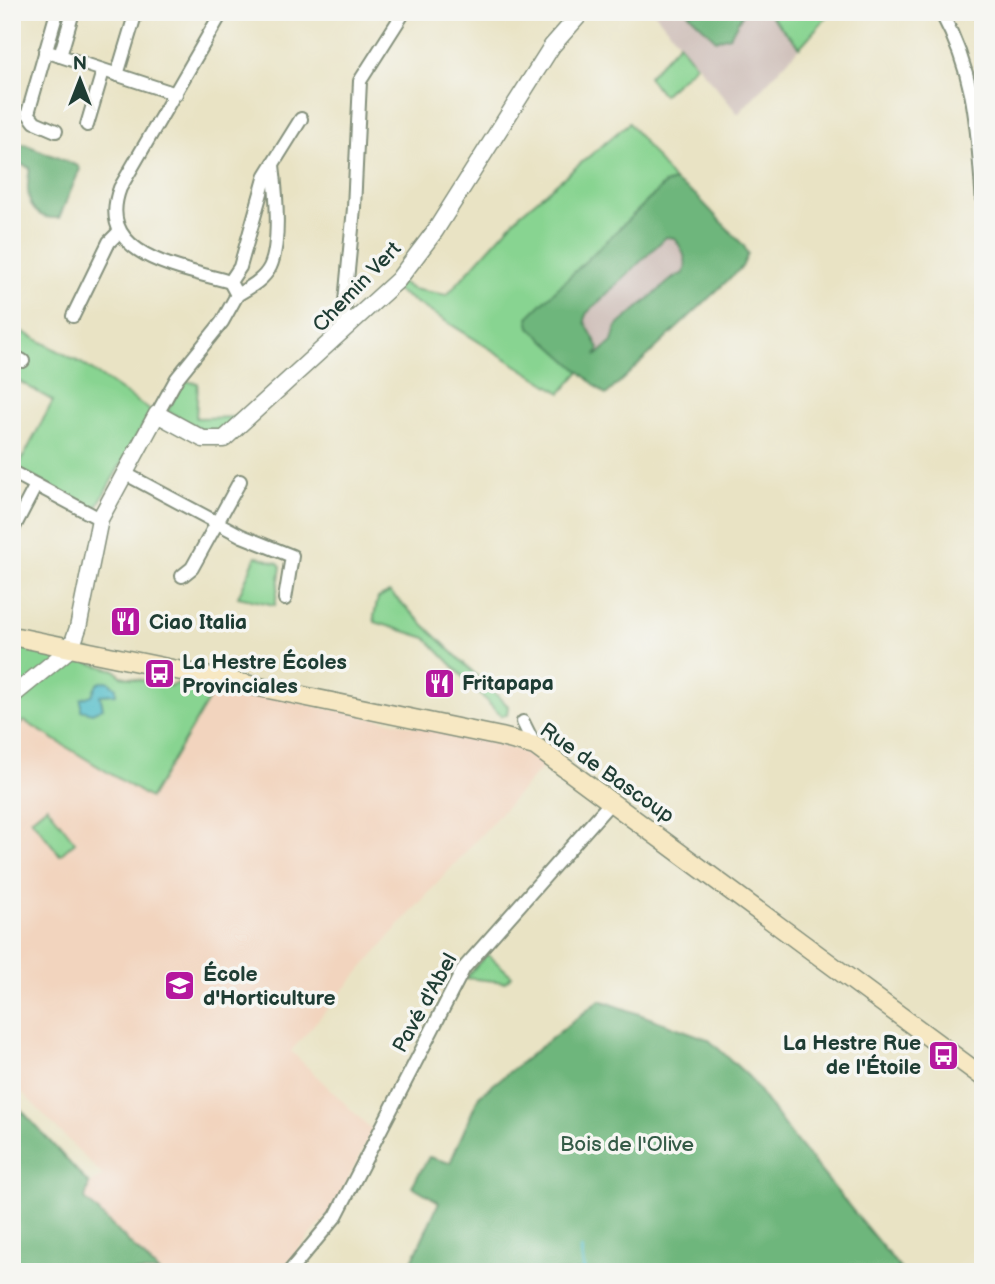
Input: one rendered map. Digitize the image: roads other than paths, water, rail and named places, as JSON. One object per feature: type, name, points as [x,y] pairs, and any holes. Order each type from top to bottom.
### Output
[{"type":"main road","name":"Rue de Bascoup","points":[[12,636],[535,746],[983,1077]]},
{"type":"street","points":[[55,131],[35,122],[28,113],[57,12]]},
{"type":"street","points":[[60,56],[73,12]]},
{"type":"street","points":[[117,75],[136,12]]},
{"type":"street","points":[[222,12],[120,188],[114,212],[118,233],[139,252],[230,282],[237,295]]},
{"type":"street","points":[[342,334],[360,81],[404,12]]},
{"type":"street","name":"Chemin Vert","points":[[158,414],[203,439],[224,439],[391,288],[426,245],[552,46],[582,12]]},
{"type":"street","points":[[941,12],[966,65],[972,92],[983,202]]},
{"type":"street","points":[[977,12],[983,14]]},
{"type":"street","points":[[45,51],[176,94]]},
{"type":"street","points":[[86,125],[103,71]]},
{"type":"street","points":[[230,282],[240,267],[258,196],[301,119]]},
{"type":"street","points":[[12,696],[71,648],[78,628],[100,519],[124,473],[177,378],[222,322],[237,295],[260,280],[270,267],[276,191],[273,165]]},
{"type":"street","points":[[73,316],[109,242],[118,233]]},
{"type":"street","points":[[12,472],[100,519]]},
{"type":"street","points":[[124,473],[242,536],[292,556],[285,599]]},
{"type":"street","points":[[182,576],[192,568],[240,481]]},
{"type":"street","points":[[12,531],[36,485]]},
{"type":"street","points":[[523,722],[535,746]]},
{"type":"street","name":"Pavé d'Abel","points":[[289,1272],[336,1216],[459,975],[611,802]]},
{"type":"water","points":[[108,681],[116,688],[116,694],[100,695],[103,708],[92,713],[81,710],[81,699],[92,695],[99,683]]},
{"type":"waterway","points":[[581,1249],[584,1272]]},
{"type":"place","name":"Ciao Italia","points":[[126,622]]},
{"type":"place","name":"La Hestre Écoles Provinciales","points":[[159,674]]},
{"type":"place","name":"Fritapapa","points":[[439,683]]},
{"type":"place","name":"École d'Horticulture","points":[[180,986]]},
{"type":"place","name":"La Hestre Rue de l'Étoile","points":[[944,1055]]},
{"type":"park label","name":"Bois de l'Olive","points":[[627,1144]]}]
